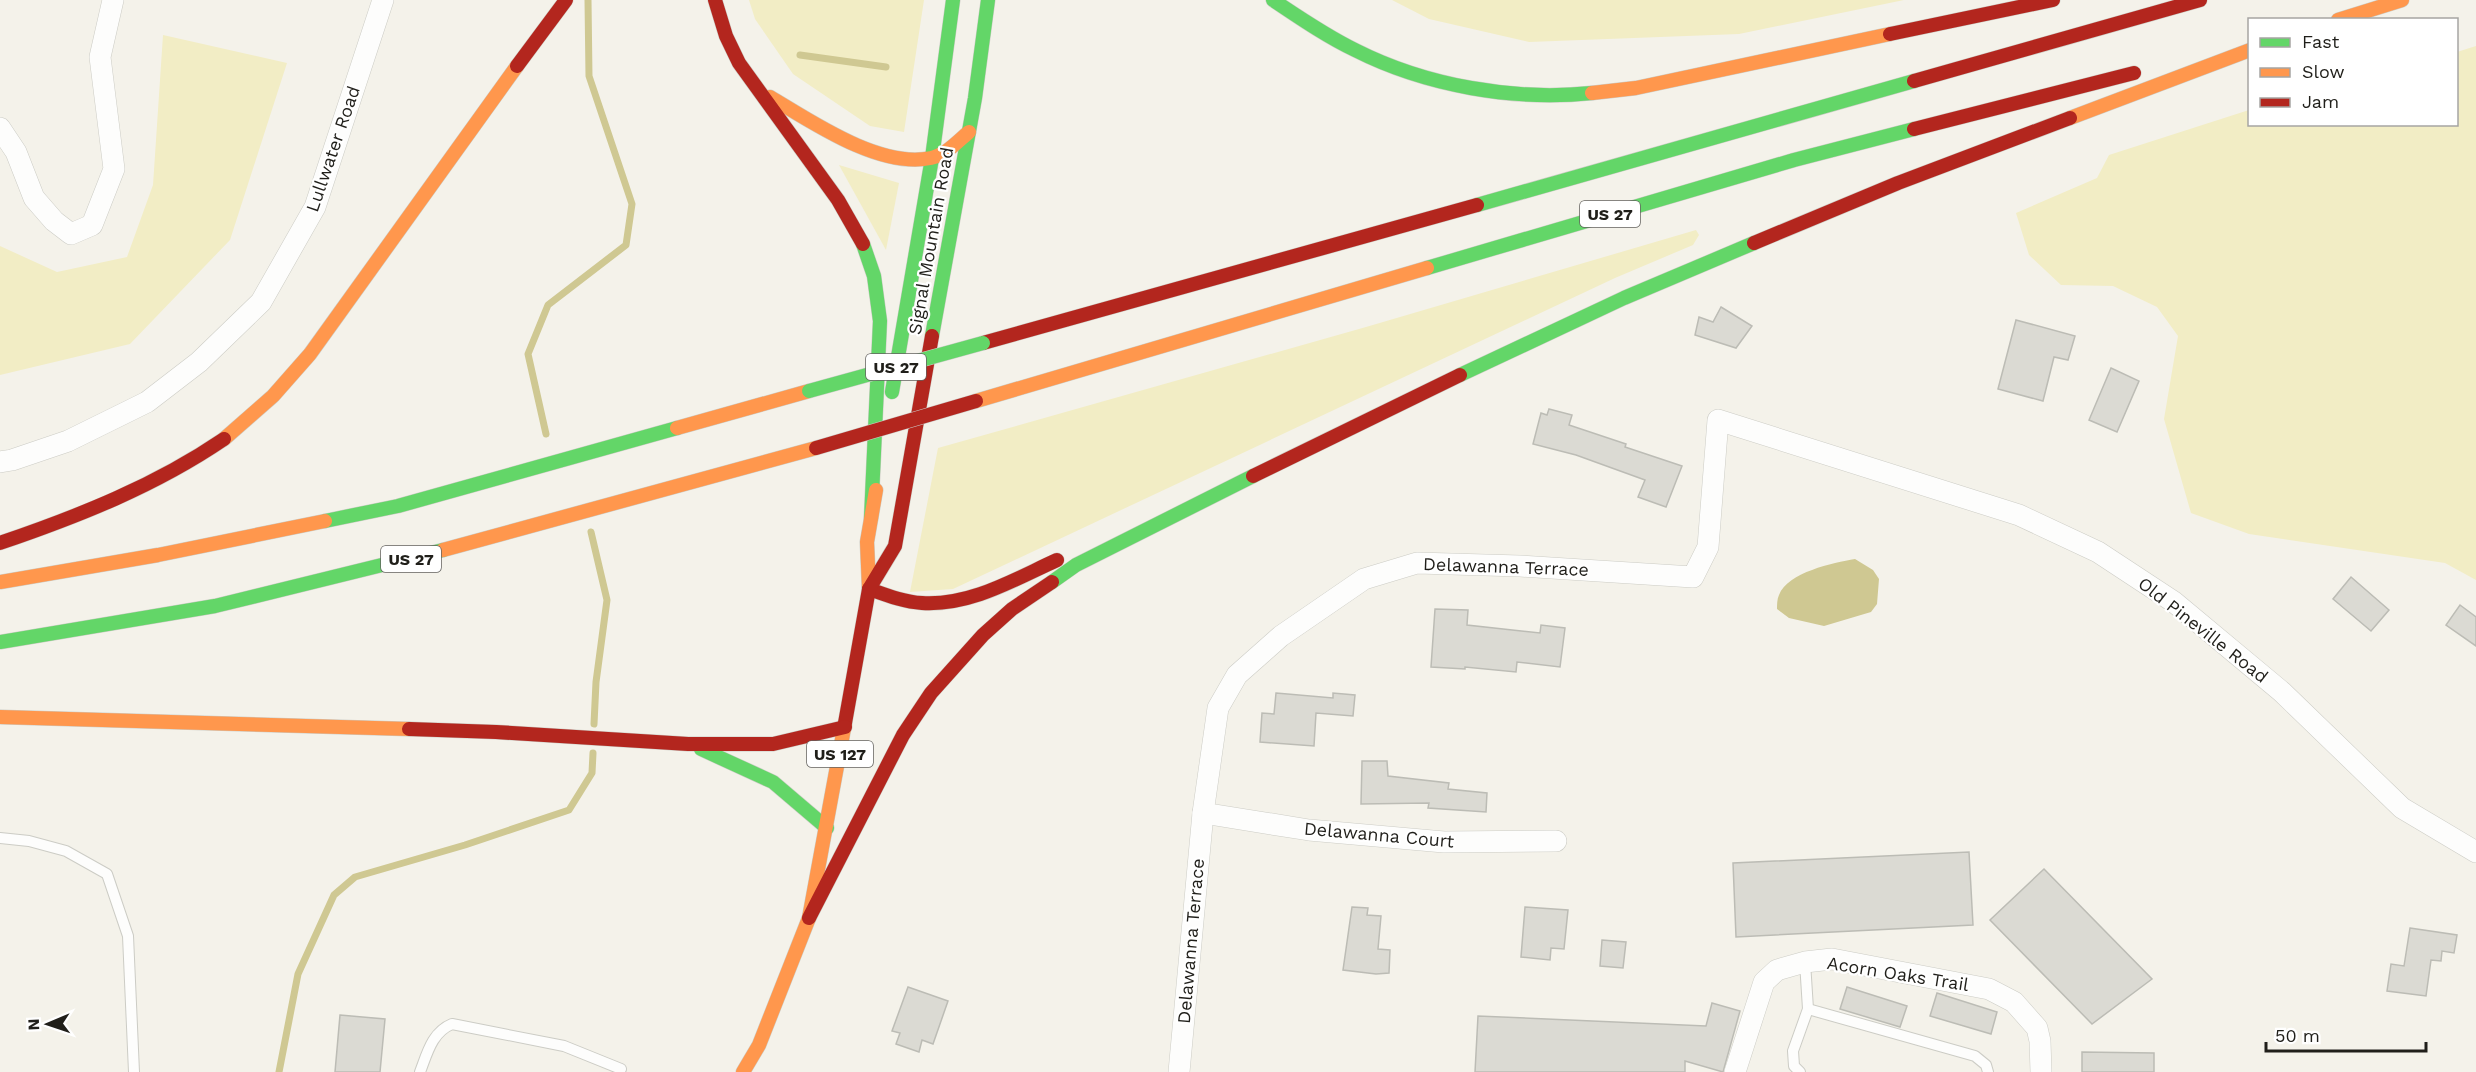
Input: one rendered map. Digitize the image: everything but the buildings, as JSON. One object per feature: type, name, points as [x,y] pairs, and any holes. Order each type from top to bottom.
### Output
[{"type":"main road","points":[[0,543],[62,523],[138,490],[192,461],[233,432],[267,403],[314,348],[566,0]]},
{"type":"main road","points":[[716,0],[726,36],[739,63],[838,200],[861,237],[874,276],[880,321],[871,518]]},
{"type":"main road","name":"Signal Mountain Road","points":[[871,518],[932,158],[953,0]]},
{"type":"main road","name":"Signal Mountain Road","points":[[743,1072],[759,1046],[809,918],[869,590],[895,546],[969,132],[988,0]]},
{"type":"main road","points":[[1273,0],[1299,20],[1340,43],[1383,63],[1428,79],[1458,87],[1510,93],[1590,95],[1636,88],[2053,0]]},
{"type":"main road","name":"US 27","points":[[0,582],[158,555],[398,506],[1340,244],[2200,0]]},
{"type":"main road","points":[[2344,18],[2402,0]]},
{"type":"main road","points":[[2181,62],[2248,45]]},
{"type":"main road","points":[[809,918],[903,735],[931,693],[983,635],[1043,586],[1076,565],[1510,351],[1760,240],[1940,167],[2248,51]]},
{"type":"main road","name":"US 27","points":[[0,642],[226,603],[414,558],[816,448],[1794,160],[2147,70]]},
{"type":"main road","points":[[758,90],[831,132],[880,153],[907,158],[932,158],[969,132]]},
{"type":"main road","points":[[869,590],[915,604],[951,603],[969,599],[1283,461]]},
{"type":"main road","name":"US 127","points":[[869,590],[867,543],[871,518]]},
{"type":"main road","points":[[0,717],[496,732],[688,744],[773,744],[845,727]]},
{"type":"main road","points":[[688,744],[773,782],[827,828]]},
{"type":"street","points":[[0,128],[16,152],[34,198],[54,220],[71,234],[92,225],[114,169],[100,57],[113,0]]},
{"type":"street","name":"Lullwater Road","points":[[0,462],[68,441],[147,402],[199,362],[261,302],[315,207],[383,0]]},
{"type":"street","name":"Delawanna Terrace","points":[[1179,1072],[1203,813],[1218,708],[1237,675],[1281,636],[1364,579],[1417,563],[1520,566],[1693,577],[1708,547],[1718,420]]},
{"type":"street","name":"Old Pineville Road","points":[[1718,420],[2019,515],[2098,552],[2174,602],[2283,692],[2402,808],[2476,852]]},
{"type":"street","name":"Delawanna Court","points":[[1203,813],[1309,830],[1444,842],[1556,841]]},
{"type":"street","name":"Acorn Oaks Trail","points":[[1735,1072],[1764,982],[1777,970],[1805,962],[1832,959],[1989,989],[2014,1002],[2037,1028],[2040,1041],[2040,1072]]},
{"type":"lane","points":[[0,838],[29,841],[66,851],[107,874],[128,936],[134,1072]]},
{"type":"lane","points":[[1800,1072],[1794,1066],[1793,1052],[1808,1009],[1805,962]]},
{"type":"lane","points":[[1808,1009],[1975,1056],[1986,1065],[1988,1072]]},
{"type":"lane","points":[[420,1072],[434,1038],[452,1024],[564,1046],[622,1071]]},
{"type":"shaded area","points":[[749,0],[924,0],[904,132],[870,126],[793,74],[755,19]]},
{"type":"shaded area","points":[[1392,0],[1904,0],[1739,34],[1529,42],[1429,19]]},
{"type":"shaded area","points":[[163,35],[287,63],[230,240],[130,344],[0,375],[0,246],[57,272],[127,257],[153,185]]},
{"type":"shaded area","points":[[2476,46],[2476,580],[2445,563],[2249,534],[2191,513],[2164,419],[2178,336],[2157,307],[2113,286],[2061,285],[2029,255],[2016,213],[2097,178],[2109,155],[2248,110],[2248,126],[2458,126],[2458,52]]},
{"type":"shaded area","points":[[839,165],[899,183],[886,250]]},
{"type":"shaded area","points":[[1696,230],[1699,235],[1693,245],[1615,278],[953,589],[910,592],[938,448],[1366,327]]},
{"type":"shaded area","points":[[1855,559],[1873,570],[1879,579],[1877,604],[1871,612],[1824,626],[1789,618],[1777,609],[1779,595],[1792,580],[1812,570]]},
{"type":"waterway","points":[[546,434],[528,354],[548,305],[626,245],[632,204],[589,76],[588,0]]},
{"type":"waterway","points":[[800,55],[886,67]]},
{"type":"waterway","points":[[591,532],[607,600],[596,682],[594,724]]},
{"type":"waterway","points":[[279,1072],[298,974],[334,895],[355,877],[465,845],[569,810],[592,773],[593,753]]},
{"type":"traffic: fast","points":[[932,158],[953,0]]},
{"type":"traffic: fast","points":[[932,336],[975,98],[988,0]]},
{"type":"traffic: fast","points":[[1273,0],[1344,45],[1382,63],[1441,82],[1532,95],[1592,93]]},
{"type":"traffic: fast","points":[[1477,205],[1914,81]]},
{"type":"traffic: fast","points":[[1427,268],[1794,160],[1914,129]]},
{"type":"traffic: fast","points":[[892,392],[932,158]]},
{"type":"traffic: fast","points":[[1460,375],[1624,298],[1754,243]]},
{"type":"traffic: fast","points":[[863,244],[874,276],[880,321],[871,518]]},
{"type":"traffic: fast","points":[[809,391],[983,343]]},
{"type":"traffic: fast","points":[[325,521],[398,506],[677,428]]},
{"type":"traffic: fast","points":[[1052,582],[1076,565],[1253,476]]},
{"type":"traffic: fast","points":[[0,642],[215,606],[443,550]]},
{"type":"traffic: fast","points":[[701,749],[773,782],[827,828]]},
{"type":"traffic: slow","points":[[2344,18],[2402,0]]},
{"type":"traffic: slow","points":[[1592,93],[1636,88],[1890,34]]},
{"type":"traffic: slow","points":[[2070,118],[2248,51]]},
{"type":"traffic: slow","points":[[224,439],[273,396],[310,354],[517,66]]},
{"type":"traffic: slow","points":[[770,97],[847,141],[890,157],[911,160],[931,158],[942,154],[969,132]]},
{"type":"traffic: slow","points":[[976,401],[1427,268]]},
{"type":"traffic: slow","points":[[677,428],[809,391]]},
{"type":"traffic: slow","points":[[443,550],[816,448]]},
{"type":"traffic: slow","points":[[869,589],[867,542],[876,490]]},
{"type":"traffic: slow","points":[[0,582],[158,555],[325,521]]},
{"type":"traffic: slow","points":[[0,717],[409,729]]},
{"type":"traffic: slow","points":[[743,1072],[759,1045],[809,918],[845,723]]},
{"type":"traffic: jam","points":[[517,66],[566,0]]},
{"type":"traffic: jam","points":[[715,0],[726,36],[739,63],[838,200],[863,244]]},
{"type":"traffic: jam","points":[[1890,34],[2053,0]]},
{"type":"traffic: jam","points":[[1914,81],[2200,0]]},
{"type":"traffic: jam","points":[[1914,129],[2134,73]]},
{"type":"traffic: jam","points":[[1754,243],[1898,183],[2070,118]]},
{"type":"traffic: jam","points":[[983,343],[1477,205]]},
{"type":"traffic: jam","points":[[845,723],[869,589],[895,546],[932,336]]},
{"type":"traffic: jam","points":[[1253,476],[1460,375]]},
{"type":"traffic: jam","points":[[816,448],[976,401]]},
{"type":"traffic: jam","points":[[0,543],[116,498],[171,471],[224,439]]},
{"type":"traffic: jam","points":[[869,589],[915,602],[940,603],[992,590],[1057,560]]},
{"type":"traffic: jam","points":[[809,918],[903,735],[931,693],[983,635],[1012,609],[1052,582]]},
{"type":"traffic: jam","points":[[409,729],[688,744],[773,744],[845,727]]}]
